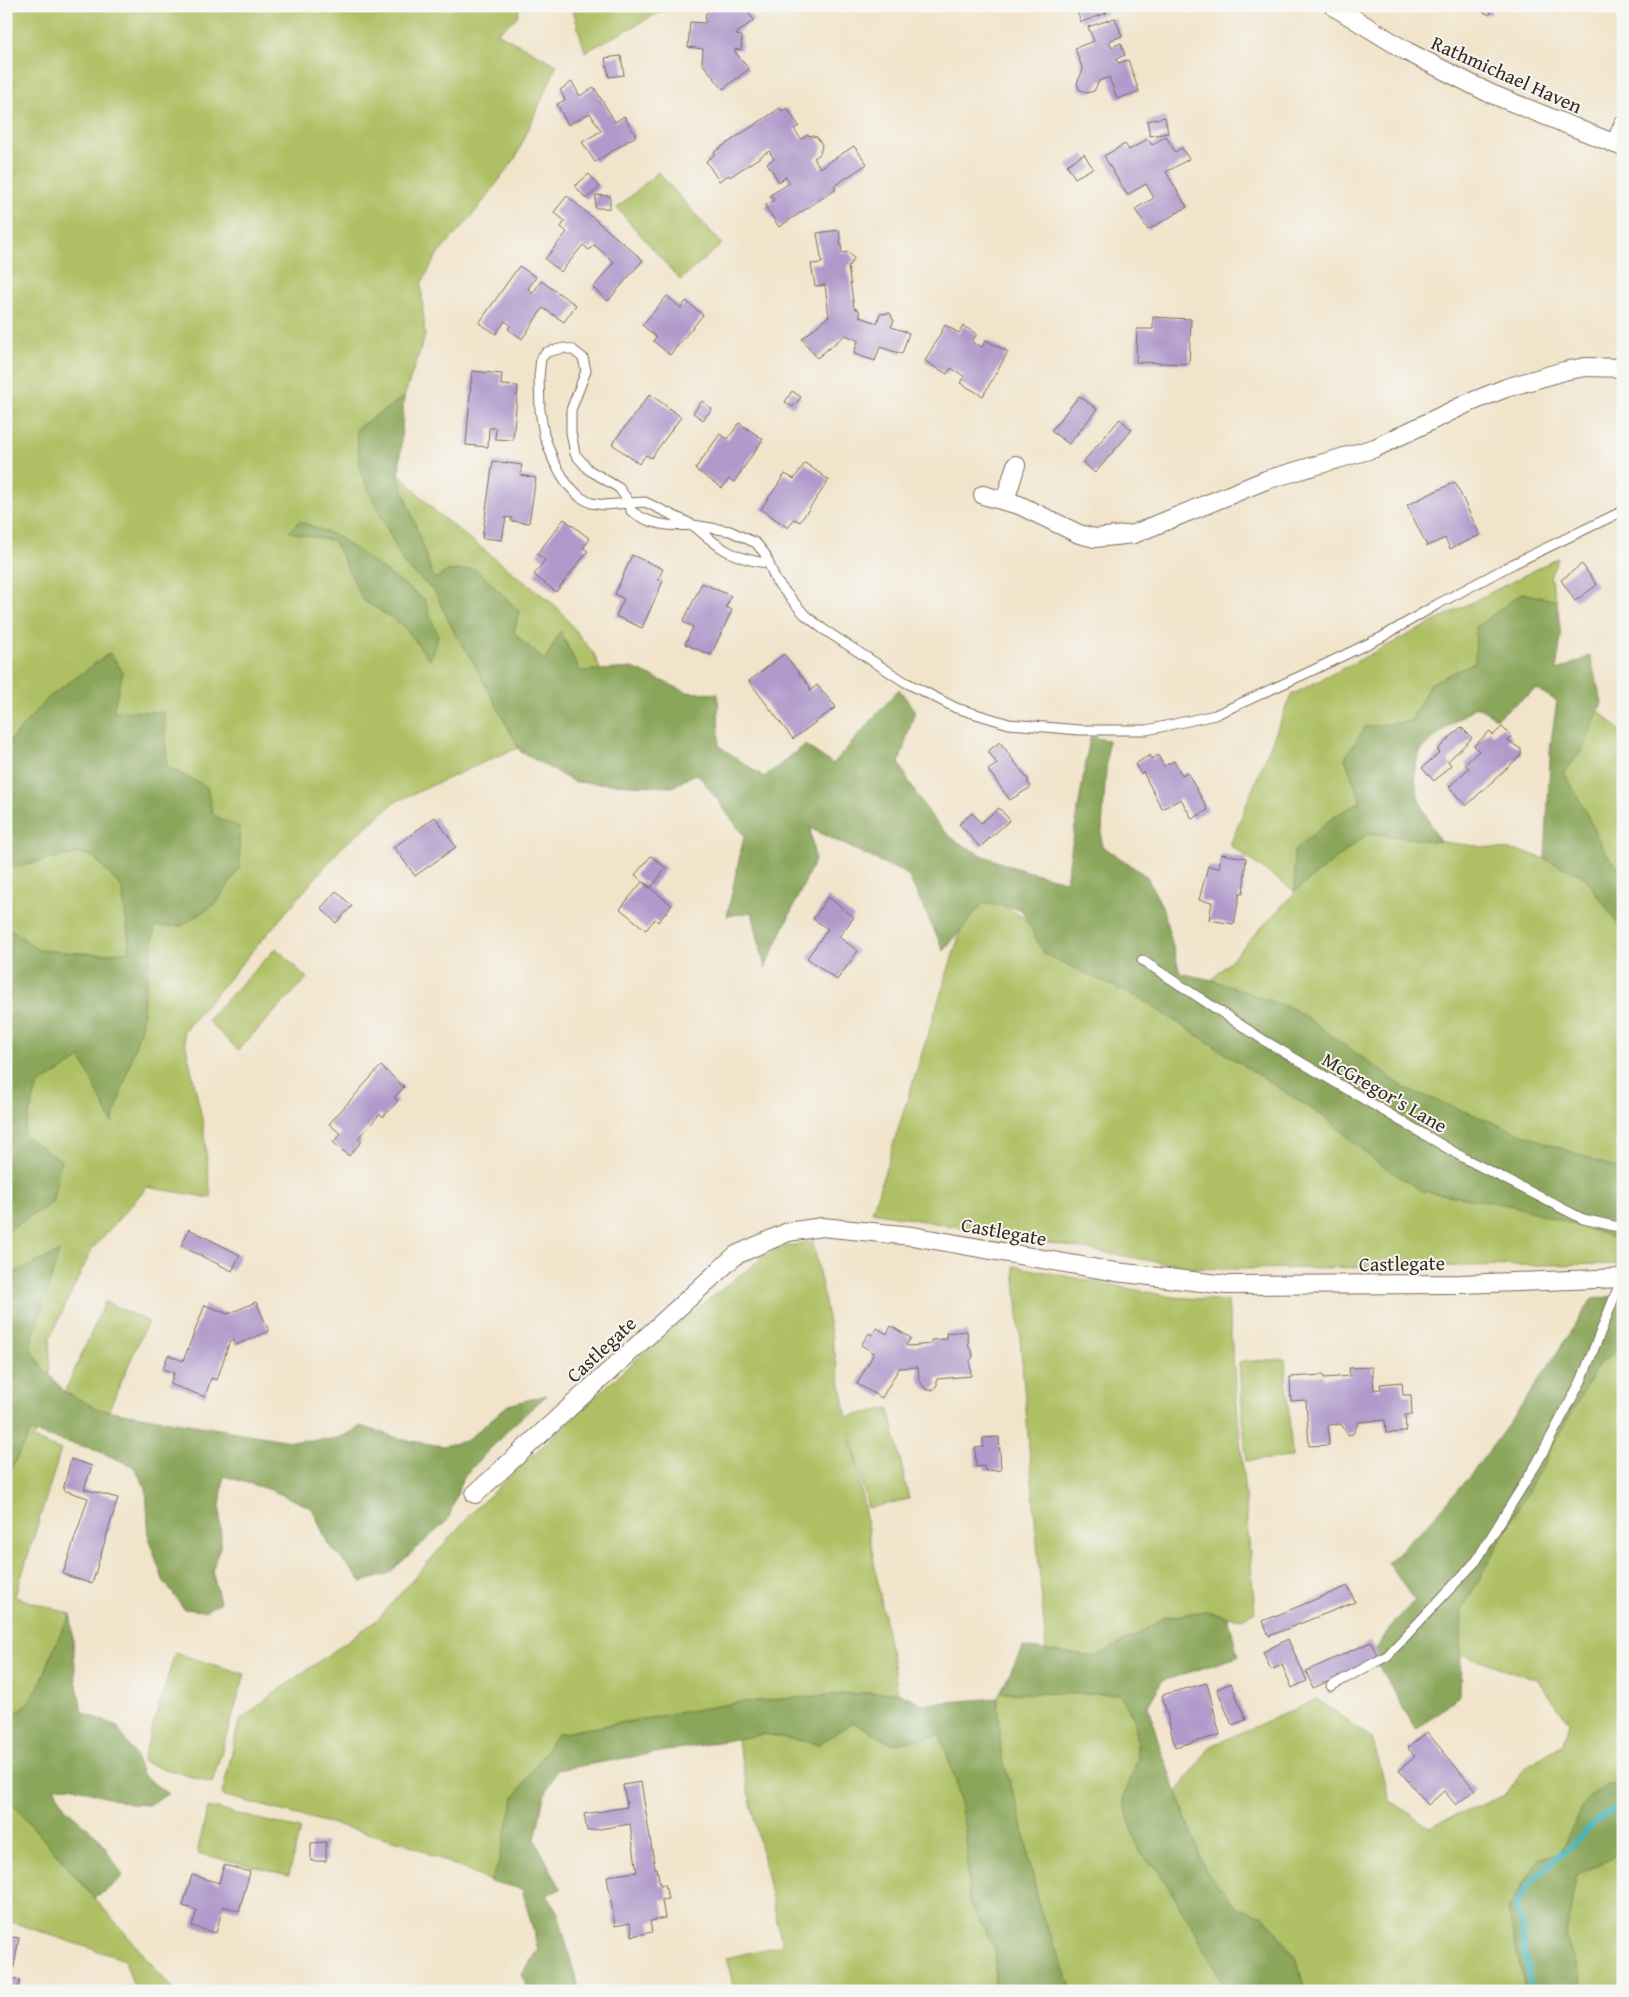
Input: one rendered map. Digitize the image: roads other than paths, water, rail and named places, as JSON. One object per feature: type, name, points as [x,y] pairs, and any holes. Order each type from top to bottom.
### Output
[{"type":"street","name":"Rathmichael Haven","points":[[1333,6],[1408,52],[1489,93],[1619,145]]},
{"type":"street","points":[[1619,145],[1623,125]]},
{"type":"street","points":[[983,495],[1005,501],[1080,534],[1095,538],[1114,538],[1134,534],[1266,480],[1375,448],[1466,404],[1541,376],[1585,367],[1623,368]]},
{"type":"street","points":[[1005,501],[1016,465]]},
{"type":"street","name":"Castlegate","points":[[475,1494],[736,1254],[788,1232],[822,1228],[858,1229],[912,1236],[1116,1272],[1227,1285],[1462,1284],[1622,1278]]},
{"type":"lane","points":[[767,564],[727,553],[693,525],[675,514],[645,502],[630,503],[604,505],[580,497],[567,484],[554,462],[544,435],[540,410],[541,358],[547,352],[564,348],[573,350],[583,358],[586,371],[571,410],[571,432],[575,454],[589,470],[619,488],[630,503],[631,511],[643,519],[672,527],[693,525],[730,531],[756,543],[765,554],[767,564],[776,581],[788,596],[823,629],[905,682],[956,708],[1009,724],[1079,730],[1147,730],[1215,715],[1382,637],[1496,573],[1623,511]]},
{"type":"lane","name":"McGregor's Lane","points":[[1142,960],[1265,1041],[1464,1158],[1583,1219],[1623,1228]]},
{"type":"lane","points":[[1331,1686],[1387,1656],[1476,1561],[1537,1462],[1581,1380],[1622,1278]]},
{"type":"waterway","points":[[1531,1991],[1517,1902],[1546,1867],[1601,1818],[1623,1802]]}]
